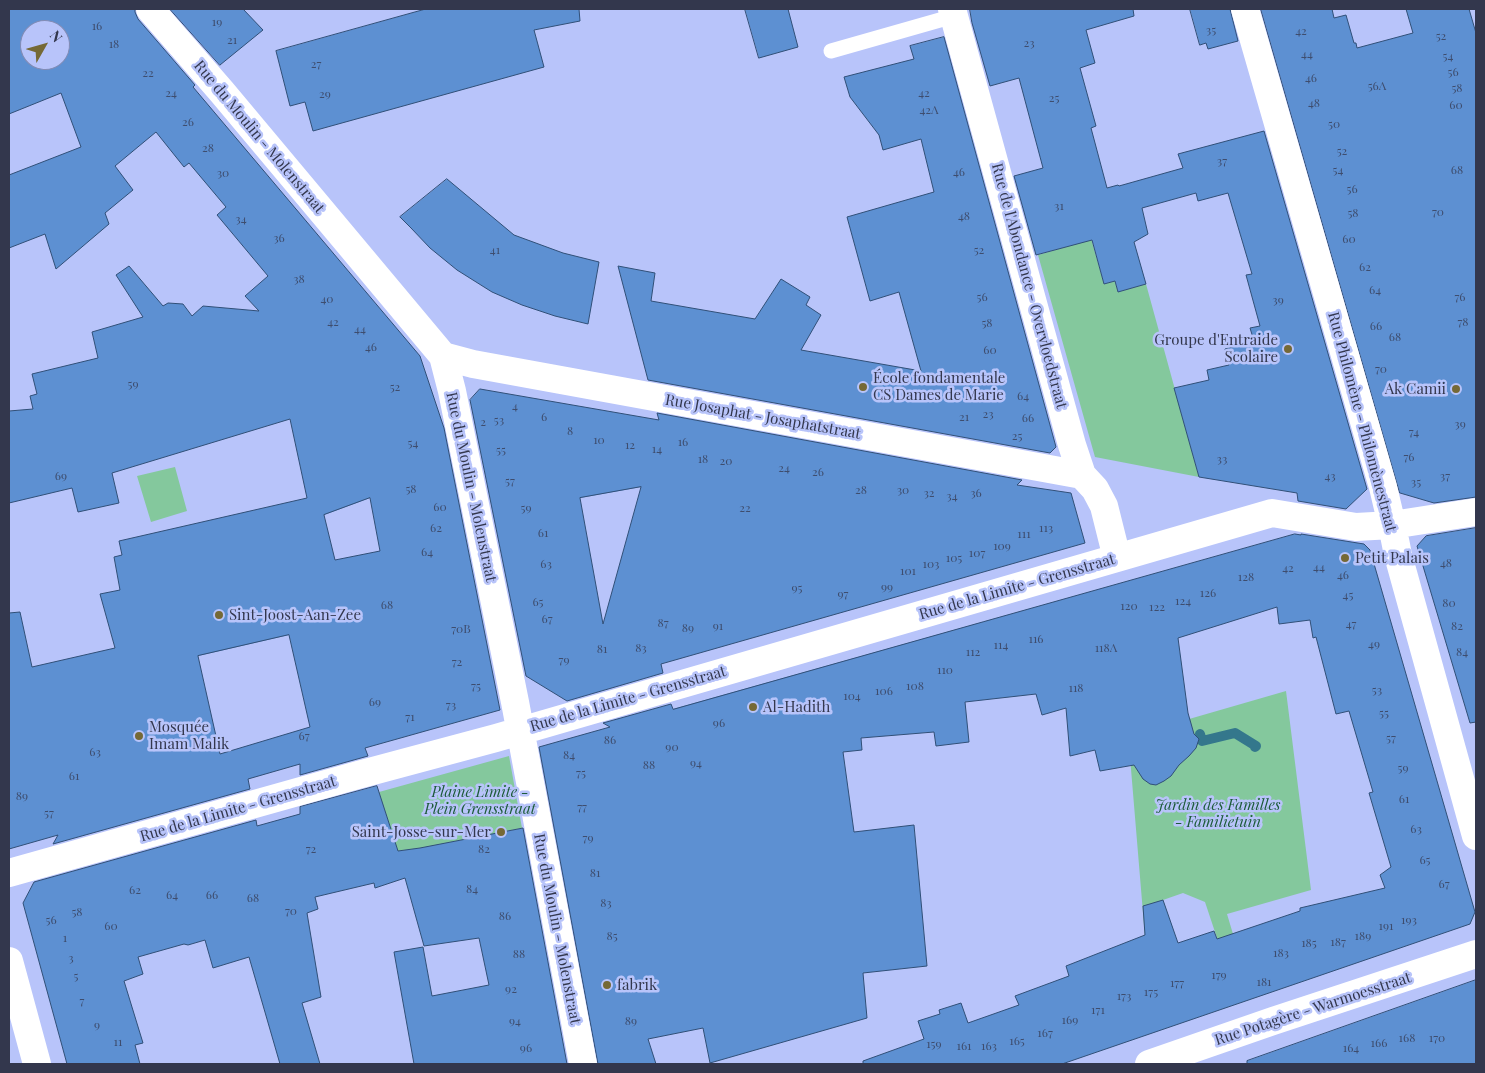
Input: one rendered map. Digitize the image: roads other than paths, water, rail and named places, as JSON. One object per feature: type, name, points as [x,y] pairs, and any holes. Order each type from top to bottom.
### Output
[{"type":"street","name":"Rue du Moulin - Molenstraat","points":[[150,9],[443,356],[452,391],[520,730],[583,1064]]},
{"type":"street","name":"Rue Philomène - Philomènestraat","points":[[1245,9],[1383,487],[1398,555],[1469,778],[1476,836]]},
{"type":"street","name":"Rue de l'Abondance - Overvloedstraat","points":[[953,12],[1072,445],[1082,475],[1095,489],[1104,506],[1116,558]]},
{"type":"street","name":"Rue Josaphat - Josaphatstraat","points":[[443,356],[473,364],[1082,475]]},
{"type":"street","name":"Rue de la Limite - Grensstraat","points":[[9,873],[520,730],[1272,513],[1356,527],[1392,525],[1476,512]]},
{"type":"street","name":"Rue Potagère - Warmoesstraat","points":[[1150,1064],[1476,954]]},
{"type":"street","points":[[9,961],[37,1064]]},
{"type":"lane","points":[[830,51],[953,12]]},
{"type":"waterway","points":[[1200,734],[1202,741],[1235,733],[1255,747]]},
{"type":"place","name":"Groupe d'Entraide Scolaire","points":[[1288,349]]},
{"type":"place","name":"École fondamentale CS Dames de Marie","points":[[863,387]]},
{"type":"place","name":"Ak Camii","points":[[1456,389]]},
{"type":"place","name":"Petit Palais","points":[[1345,558]]},
{"type":"place","name":"Sint-Joost-Aan-Zee","points":[[219,615]]},
{"type":"place","name":"Al-Hadith","points":[[753,707]]},
{"type":"place","name":"Mosquée Imam Malik","points":[[139,736]]},
{"type":"place","name":"Saint-Josse-sur-Mer","points":[[501,832]]},
{"type":"place","name":"fabrik","points":[[607,985]]},
{"type":"park label","name":"Plaine Limite - Plein Grensstraat","points":[[480,800]]},
{"type":"park label","name":"Jardin des Familles - Familietuin","points":[[1218,814]]}]
